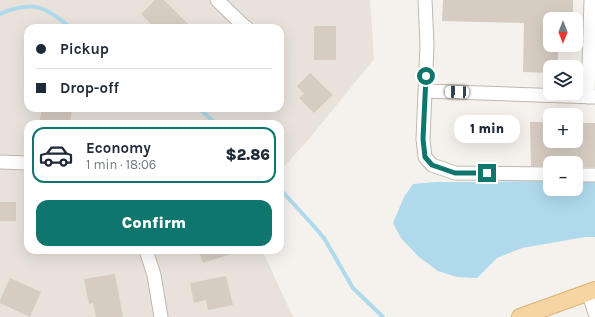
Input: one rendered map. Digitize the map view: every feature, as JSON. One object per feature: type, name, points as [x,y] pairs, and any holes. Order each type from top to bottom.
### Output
[{"type":"main road","points":[[520,317],[591,291]]},
{"type":"street","points":[[217,0],[242,24]]},
{"type":"street","points":[[425,0],[427,45],[423,139],[425,157],[432,165],[455,173],[543,174]]},
{"type":"street","points":[[425,91],[592,97],[591,0]]},
{"type":"street","points":[[0,162],[24,163]]},
{"type":"street","points":[[583,175],[595,175]]},
{"type":"street","points":[[147,254],[154,275],[161,317]]},
{"type":"street","points":[[591,291],[595,313]]},
{"type":"shaded area","points":[[0,0],[370,0],[374,59],[309,139],[284,167],[284,120],[24,120],[24,254],[264,254],[293,317],[0,317]]},
{"type":"water","points":[[595,180],[595,237],[585,237],[522,248],[497,258],[477,278],[457,277],[438,271],[419,257],[401,238],[393,223],[404,197],[413,184],[436,182],[543,181],[543,196],[583,196],[583,181]]},
{"type":"building","points":[[155,0],[164,0],[188,24],[151,24],[141,14]]},
{"type":"building","points":[[443,0],[573,0],[573,12],[543,12],[543,52],[558,52],[558,60],[543,60],[543,73],[523,72],[524,23],[442,21]]},
{"type":"building","points":[[314,26],[336,26],[336,60],[314,60]]},
{"type":"building","points":[[310,73],[333,95],[314,113],[299,98],[304,94],[297,86]]},
{"type":"building","points":[[41,112],[72,112],[71,120],[40,120]]},
{"type":"building","points":[[530,122],[543,122],[543,148],[583,148],[583,123],[595,123],[595,167],[583,167],[583,156],[543,156],[543,166],[531,166]]},
{"type":"building","points":[[0,202],[16,202],[16,221],[0,221]]},
{"type":"building","points":[[200,254],[231,254],[203,263]]},
{"type":"building","points":[[115,274],[123,317],[96,317],[93,303],[89,304],[84,279]]},
{"type":"building","points":[[226,276],[233,305],[208,310],[206,300],[194,303],[190,283]]},
{"type":"building","points":[[10,278],[41,292],[30,317],[0,303]]},
{"type":"waterway","points":[[0,14],[30,6],[46,10],[65,24]]},
{"type":"waterway","points":[[203,112],[212,120]]},
{"type":"waterway","points":[[284,193],[324,238],[353,288],[383,317]]},
{"type":"route","points":[[426,76],[423,139],[425,157],[432,165],[455,173],[487,173]]}]
